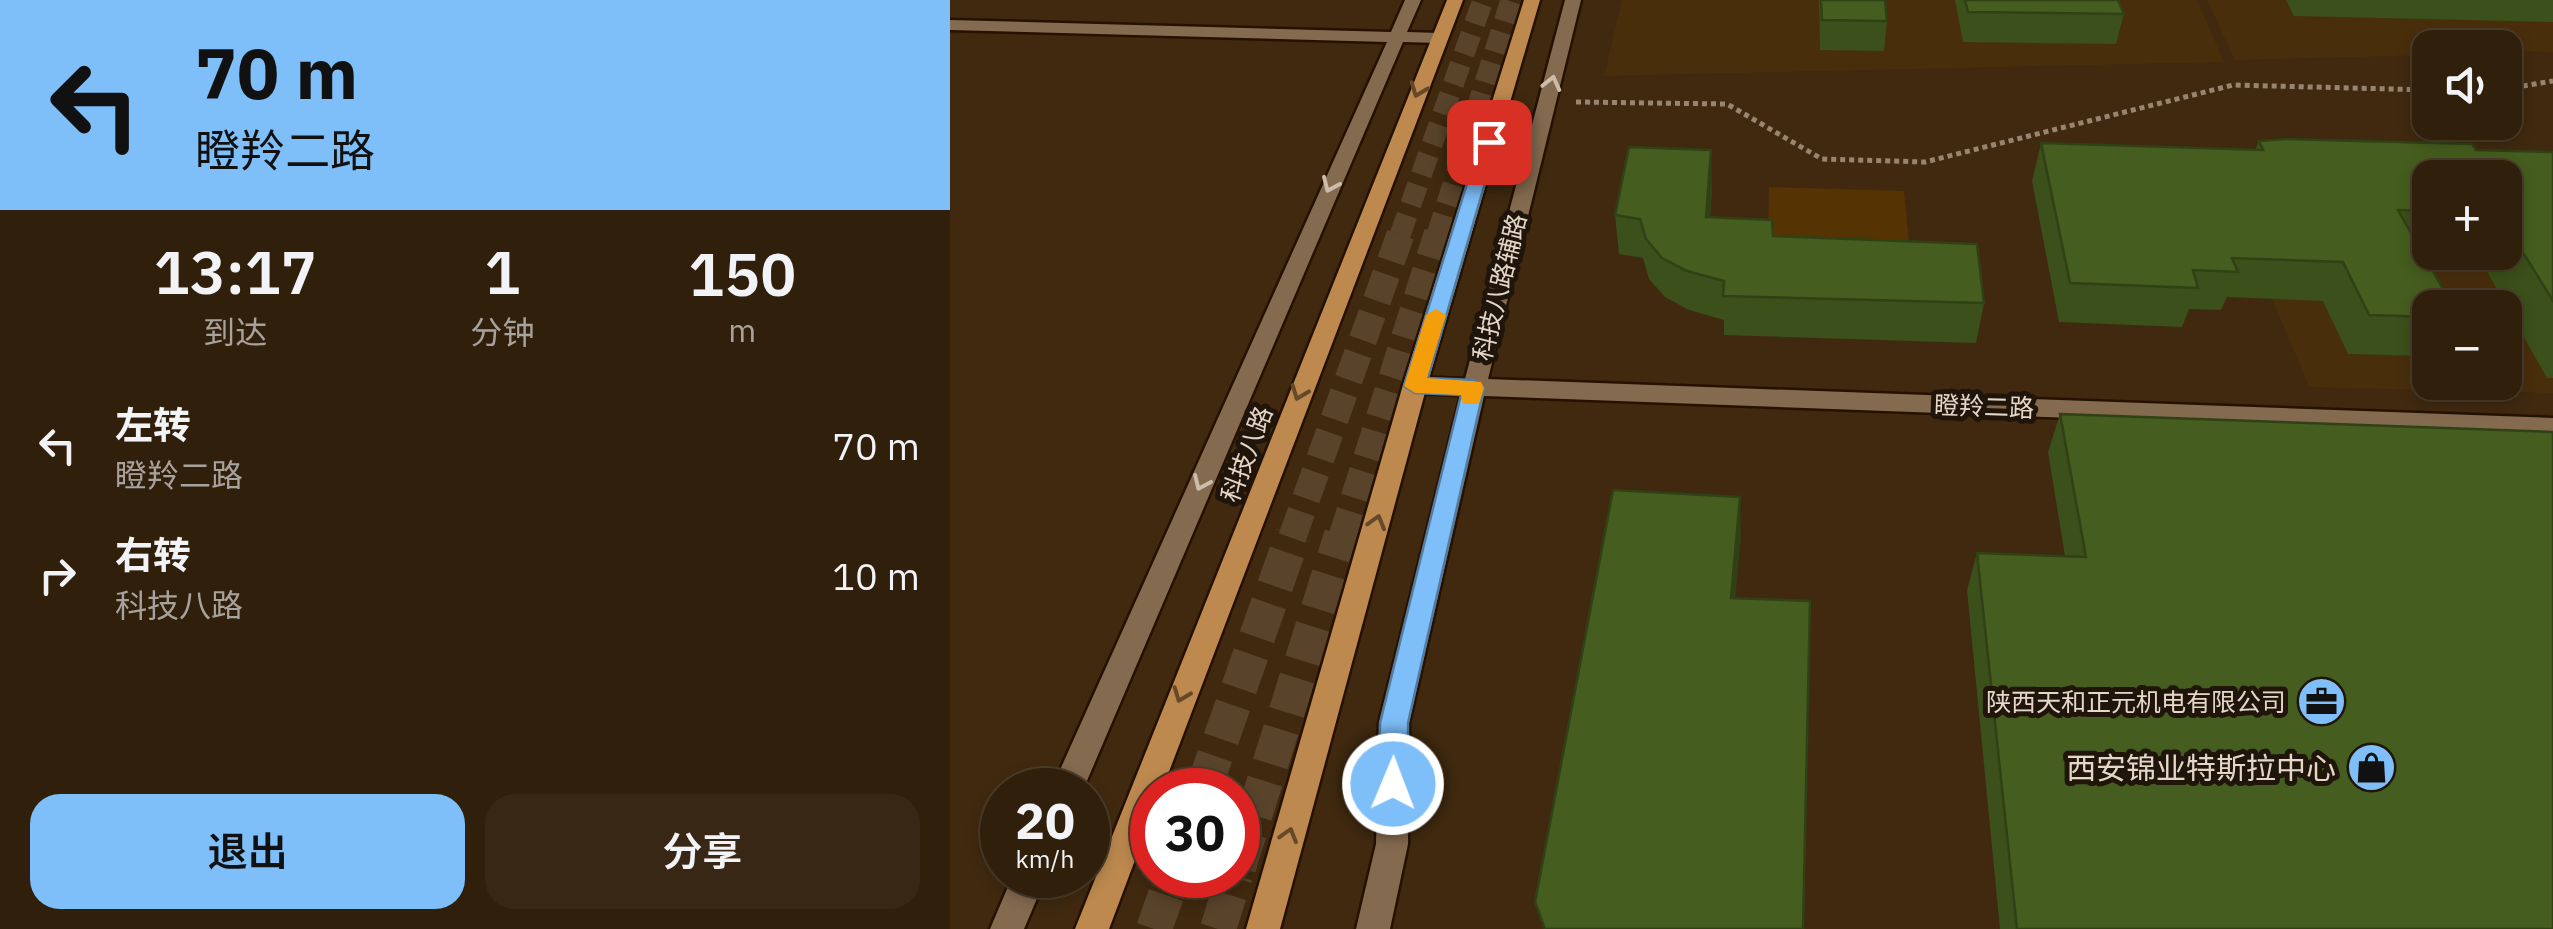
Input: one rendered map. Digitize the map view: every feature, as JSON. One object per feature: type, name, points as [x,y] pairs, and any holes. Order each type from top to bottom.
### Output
[{"type":"main road","name":"科技八路","points":[[1092,929],[1455,0]]},
{"type":"main road","points":[[1263,929],[1415,386],[1532,0]]},
{"type":"street","points":[[1077,768],[1412,0]]},
{"type":"street","name":"科技八路辅路","points":[[1373,929],[1392,844],[1394,723],[1573,0]]},
{"type":"street","points":[[950,26],[1439,38]]},
{"type":"street","name":"瞪羚二路","points":[[1415,386],[2553,427]]},
{"type":"street","points":[[1006,929],[1020,898]]},
{"type":"path","points":[[2522,86],[2553,80]]},
{"type":"path","points":[[1547,102],[1727,104],[1822,159],[1924,162],[2233,85],[2412,90]]},
{"type":"shaded area","points":[[1622,0],[2197,0],[2224,62],[1604,76]]},
{"type":"shaded area","points":[[2207,0],[2541,0],[2553,13],[2553,52],[2522,51],[2522,30],[2412,30],[2412,55],[2235,60]]},
{"type":"shaded area","points":[[2553,174],[2553,393],[2522,392],[2522,290],[2412,290],[2412,390],[2309,387],[2223,181],[2412,186],[2412,270],[2515,270],[2525,285],[2522,175]]},
{"type":"shaded area","points":[[1769,187],[1904,191],[1909,242],[1768,236]]},
{"type":"building","points":[[1821,0],[1885,0],[1887,21],[1822,20]]},
{"type":"building","points":[[1965,0],[2118,0],[2124,14],[1968,12]]},
{"type":"building","points":[[2259,141],[2472,144],[2476,150],[2553,152],[2553,301],[2522,251],[2522,160],[2412,160],[2412,210],[2398,210],[2412,234],[2412,270],[2432,270],[2444,290],[2412,290],[2412,316],[2369,315],[2343,262],[2232,258],[2238,272],[2193,270],[2198,288],[2070,283],[2041,143],[2263,150]]},
{"type":"building","points":[[1629,147],[1711,150],[1706,217],[1772,220],[1773,236],[1977,244],[1984,303],[1723,296],[1724,281],[1687,271],[1662,258],[1646,239],[1640,219],[1615,215]]},
{"type":"building","name":"陕西天和正元机电有限公司","points":[[2060,414],[2553,432],[2553,929],[2017,929],[1977,553],[2086,557]]},
{"type":"building","points":[[1613,490],[1740,497],[1731,598],[1810,601],[1803,929],[1545,929],[1535,902]]},
{"type":"tunnel","points":[[1400,235],[1483,0]]},
{"type":"tunnel","points":[[1437,235],[1511,0]]},
{"type":"tunnel","points":[[1292,538],[1401,233]]},
{"type":"tunnel","points":[[1342,538],[1438,233]]},
{"type":"tunnel","points":[[1211,768],[1293,535]]},
{"type":"tunnel","points":[[1260,797],[1342,535]]},
{"type":"tunnel","points":[[1154,929],[1165,898]]},
{"type":"tunnel","points":[[1218,929],[1228,898]]},
{"type":"slow traffic","points":[[1436,315],[1415,386],[1474,388],[1471,399]]},
{"type":"place","name":"陕西天和正元机电有限公司","points":[[2321,701]]},
{"type":"place","name":"西安锦业特斯拉中心","points":[[2371,767]]},
{"type":"route","points":[[1393,784],[1394,723],[1474,388],[1415,386],[1489,142]]}]
